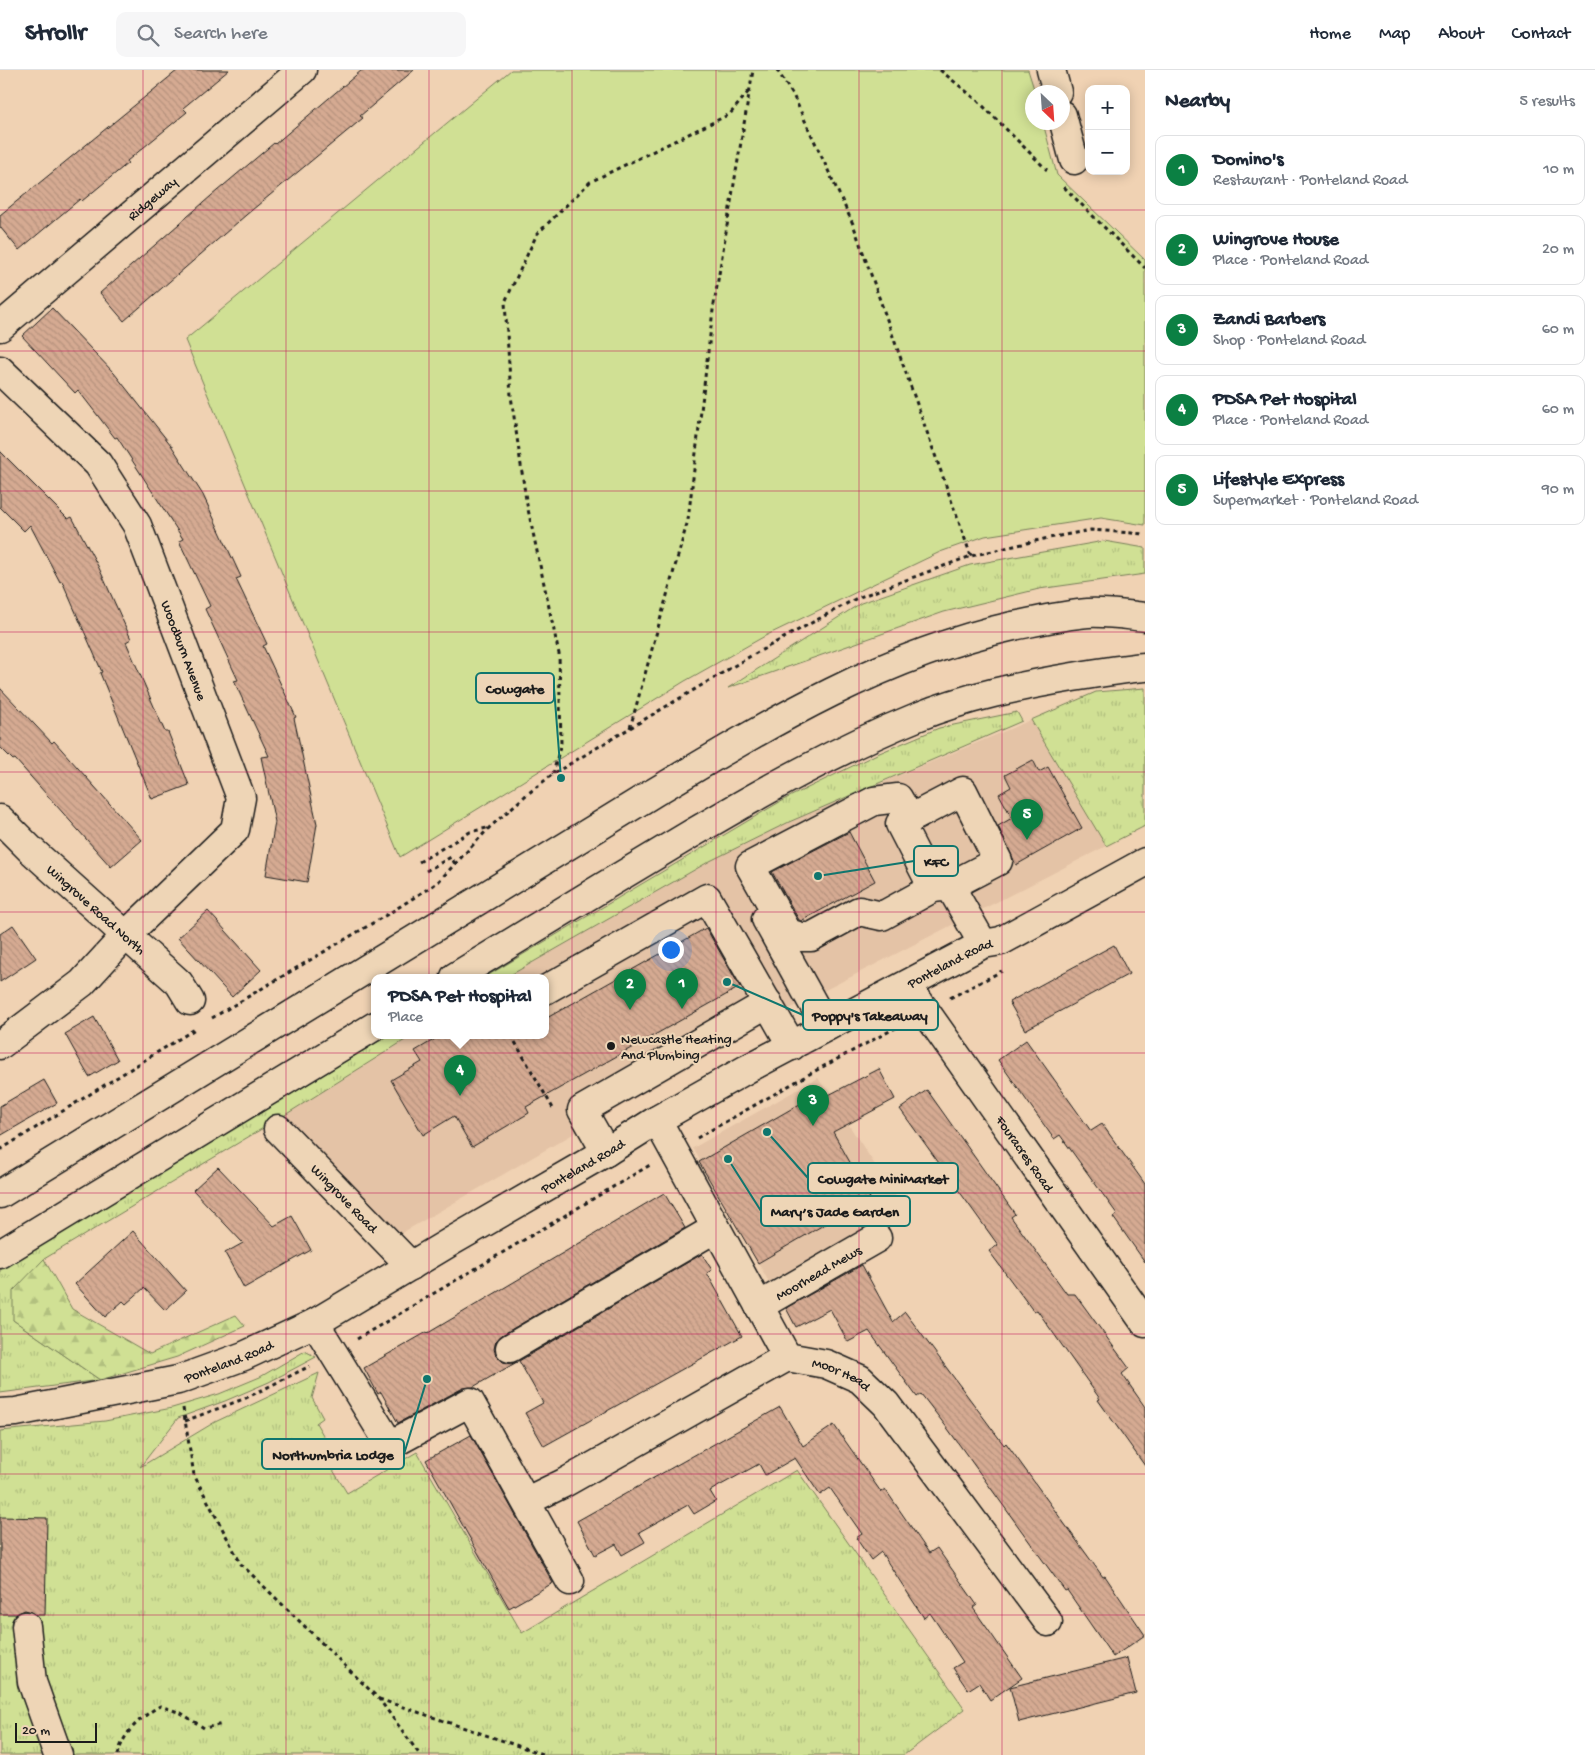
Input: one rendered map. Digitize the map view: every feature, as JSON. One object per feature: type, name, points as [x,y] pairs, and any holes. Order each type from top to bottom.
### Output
[{"type":"main road","name":"Ridgeway","points":[[0,327],[302,70]]},
{"type":"main road","points":[[1051,70],[1055,85]]},
{"type":"main road","points":[[1062,130],[1062,167]]},
{"type":"main road","name":"Woodburn Avenue","points":[[0,370],[98,464],[137,525],[241,798],[235,830],[126,936],[82,983],[0,1045]]},
{"type":"main road","points":[[0,1194],[650,795],[740,741],[820,697],[888,666],[989,632],[1046,619],[1089,613],[1145,616]]},
{"type":"main road","points":[[459,974],[644,861],[770,788],[869,738],[917,717],[981,696],[1124,668],[1145,667]]},
{"type":"main road","points":[[910,819],[898,798],[874,801],[750,866],[788,933],[801,937],[811,937],[859,911],[882,916],[942,887],[998,861],[963,791],[910,819],[900,824],[942,887],[992,943]]},
{"type":"main road","name":"Wingrove Road North","points":[[0,819],[179,983],[198,1011]]},
{"type":"main road","name":"Ponteland Road","points":[[0,1413],[16,1412],[178,1380],[244,1356],[315,1323],[657,1120],[826,1027],[992,943],[1145,862]]},
{"type":"main road","points":[[549,988],[707,898],[792,1046]]},
{"type":"main road","points":[[764,915],[826,1027]]},
{"type":"main road","name":"Fouracres Road","points":[[907,985],[1145,1323]]},
{"type":"main road","points":[[606,1152],[582,1110],[768,1003]]},
{"type":"main road","points":[[0,1254],[371,1028]]},
{"type":"main road","points":[[527,1501],[787,1357],[657,1120]]},
{"type":"main road","name":"Wingrove Road","points":[[278,1130],[411,1266]]},
{"type":"main road","points":[[510,1348],[716,1228]]},
{"type":"main road","name":"Moorhead Mews","points":[[759,1306],[877,1238]]},
{"type":"main road","points":[[315,1323],[390,1446],[470,1402],[570,1581]]},
{"type":"main road","name":"Moor Head","points":[[787,1357],[826,1364],[860,1379],[886,1404],[1048,1622]]},
{"type":"main road","points":[[26,1626],[32,1682],[58,1755]]},
{"type":"path","points":[[630,729],[688,520],[713,310],[753,70]]},
{"type":"path","points":[[777,70],[793,95],[853,224],[971,556]]},
{"type":"path","points":[[940,70],[1062,167]]},
{"type":"path","points":[[553,774],[561,742],[559,654],[526,500],[511,396],[505,302],[537,234],[590,182],[730,114],[749,91]]},
{"type":"path","points":[[1064,187],[1145,268]]},
{"type":"path","points":[[0,1150],[198,1011],[388,914],[437,883],[490,827],[553,774],[749,657],[857,598],[971,556],[1044,538],[1091,530],[1145,534]]},
{"type":"path","points":[[419,862],[470,832],[490,827]]},
{"type":"path","points":[[426,871],[450,857],[455,864]]},
{"type":"path","points":[[420,1755],[379,1699],[241,1564],[194,1475],[185,1421],[246,1398],[333,1353],[674,1151],[814,1072],[1004,970]]},
{"type":"path","points":[[513,1039],[555,1111]]},
{"type":"path","points":[[379,1699],[545,1755]]},
{"type":"path","points":[[118,1755],[127,1733],[143,1716],[160,1706],[181,1713],[204,1728],[223,1724]]},
{"type":"shaded area","points":[[1031,720],[1106,846],[800,1003],[400,1234],[285,1115],[407,1039],[549,1039],[549,974],[512,974],[710,861],[789,822]]},
{"type":"shaded area","points":[[818,1078],[902,1206],[769,1282],[693,1148]]},
{"type":"green space","points":[[511,70],[1028,70],[1033,85],[1025,85],[1025,130],[1045,130],[1057,175],[1145,260],[1145,525],[1101,518],[985,536],[940,552],[765,636],[685,681],[400,857],[185,340]]},
{"type":"green space","points":[[1104,541],[1145,548],[1145,574],[1039,589],[944,612],[728,688],[861,603],[970,565]]},
{"type":"green space","points":[[1145,688],[1145,826],[1106,846],[1031,720],[1096,692]]},
{"type":"green space","points":[[1017,712],[1022,721],[789,822],[710,861],[512,974],[490,974],[783,800],[877,754],[939,728]]},
{"type":"green space","points":[[382,1039],[407,1039],[285,1115],[44,1259],[13,1320],[100,1380],[0,1393],[0,1270]]},
{"type":"green space","points":[[44,1259],[72,1309],[150,1354],[236,1315],[245,1326],[177,1357],[100,1380],[13,1320],[13,1291]]},
{"type":"green space","points":[[305,1351],[316,1357],[269,1382],[178,1418],[140,1467],[215,1422],[319,1373],[312,1398],[323,1418],[316,1423],[330,1447],[322,1452],[347,1493],[417,1452],[522,1633],[797,1470],[965,1709],[904,1755],[0,1755],[0,1431],[105,1421],[172,1408],[219,1394],[260,1377]]},
{"type":"building","points":[[178,70],[229,70],[183,108],[187,112],[127,161],[128,163],[82,201],[80,199],[19,250],[0,227],[0,215]]},
{"type":"building","points":[[362,70],[414,70],[360,116],[363,118],[246,215],[124,321],[100,293],[211,196]]},
{"type":"building","points":[[52,308],[114,373],[171,445],[203,495],[241,577],[236,579],[267,644],[263,646],[296,717],[294,718],[317,824],[307,882],[266,875],[275,822],[261,757],[269,756],[234,681],[238,680],[205,609],[210,606],[179,541],[183,539],[117,437],[115,438],[78,390],[75,393],[22,336]]},
{"type":"building","points":[[0,451],[68,519],[72,517],[99,568],[131,639],[126,642],[165,732],[168,732],[189,785],[152,799],[100,673],[102,672],[62,581],[60,582],[30,525],[24,531],[0,507]]},
{"type":"building","points":[[0,688],[52,743],[54,741],[142,840],[111,867],[15,759],[13,760],[0,747]]},
{"type":"building","points":[[1033,760],[1039,772],[1048,767],[1082,828],[1016,865],[998,826],[1012,818],[999,794],[1011,787],[1005,775]]},
{"type":"building","points":[[849,832],[875,881],[801,921],[799,920],[772,872]]},
{"type":"building","points":[[208,911],[261,970],[232,997],[178,938]]},
{"type":"building","points":[[13,925],[36,958],[0,982],[0,934]]},
{"type":"building","points":[[706,928],[740,987],[526,1107],[529,1113],[472,1147],[454,1116],[423,1135],[391,1080],[422,1062],[415,1051],[435,1039],[549,1039],[549,1017]]},
{"type":"building","points":[[1114,945],[1129,974],[1025,1030],[1009,1002]]},
{"type":"building","points":[[94,1017],[118,1060],[89,1077],[65,1034]]},
{"type":"building","points":[[1026,1040],[1091,1131],[1102,1124],[1145,1184],[1145,1262],[1113,1217],[1117,1214],[1060,1135],[1054,1139],[998,1060]]},
{"type":"building","points":[[879,1069],[895,1099],[833,1132],[870,1198],[758,1263],[699,1162],[812,1097],[815,1102]]},
{"type":"building","points":[[44,1080],[57,1103],[0,1136],[0,1106]]},
{"type":"building","points":[[927,1090],[1015,1214],[1011,1217],[1067,1294],[1075,1294],[1129,1368],[1122,1374],[1145,1407],[1145,1466],[1037,1310],[1034,1312],[989,1251],[998,1245],[900,1109]]},
{"type":"building","points":[[218,1167],[274,1226],[292,1216],[311,1250],[244,1288],[225,1253],[243,1243],[193,1190]]},
{"type":"building","points":[[664,1193],[685,1228],[502,1335],[496,1341],[494,1349],[496,1355],[503,1362],[511,1364],[517,1362],[473,1387],[463,1388],[398,1423],[381,1392],[378,1394],[364,1368],[428,1333]]},
{"type":"building","points":[[133,1231],[186,1291],[165,1310],[144,1288],[126,1304],[123,1301],[105,1317],[75,1284]]},
{"type":"building","points":[[702,1254],[712,1270],[707,1273],[742,1336],[544,1446],[525,1413],[543,1403],[519,1361]]},
{"type":"building","points":[[862,1265],[893,1322],[905,1312],[1004,1445],[1006,1443],[1103,1577],[1105,1576],[1145,1635],[1113,1657],[1067,1590],[1065,1591],[948,1429],[921,1394],[917,1397],[869,1331],[848,1342],[830,1309],[796,1327],[786,1308]]},
{"type":"building","points":[[780,1407],[803,1446],[834,1425],[881,1492],[885,1489],[929,1553],[937,1548],[977,1605],[973,1608],[1022,1678],[990,1700],[979,1683],[968,1690],[953,1668],[963,1662],[930,1613],[924,1618],[881,1552],[871,1560],[856,1538],[862,1534],[830,1488],[820,1495],[795,1458],[765,1475],[759,1464],[710,1491],[716,1501],[694,1514],[688,1505],[639,1532],[645,1542],[622,1555],[616,1544],[595,1555],[577,1521]]},
{"type":"building","points":[[471,1435],[553,1583],[509,1608],[426,1460]]},
{"type":"building","points":[[0,1517],[47,1518],[45,1615],[36,1615],[25,1610],[16,1614],[0,1614]]},
{"type":"building","points":[[1127,1658],[1136,1693],[1019,1722],[1010,1687]]},
{"type":"place","name":"Cowgate","points":[[561,778]]},
{"type":"place","name":"Lifestyle Express","points":[[1027,840]]},
{"type":"place","name":"KFC","points":[[818,876]]},
{"type":"place","name":"Poppy's Takeaway","points":[[727,982]]},
{"type":"place","name":"Domino's","points":[[682,1009]]},
{"type":"place","name":"Wingrove House","points":[[630,1010]]},
{"type":"place","name":"Newcastle Heating And Plumbing","points":[[611,1046]]},
{"type":"place","name":"PDSA Pet Hospital","points":[[460,1096]]},
{"type":"place","name":"Zandi Barbers","points":[[813,1126]]},
{"type":"place","name":"Cowgate MiniMarket","points":[[767,1132]]},
{"type":"place","name":"Mary’s Jade Garden","points":[[728,1159]]},
{"type":"place","name":"Northumbria Lodge","points":[[427,1379]]}]
